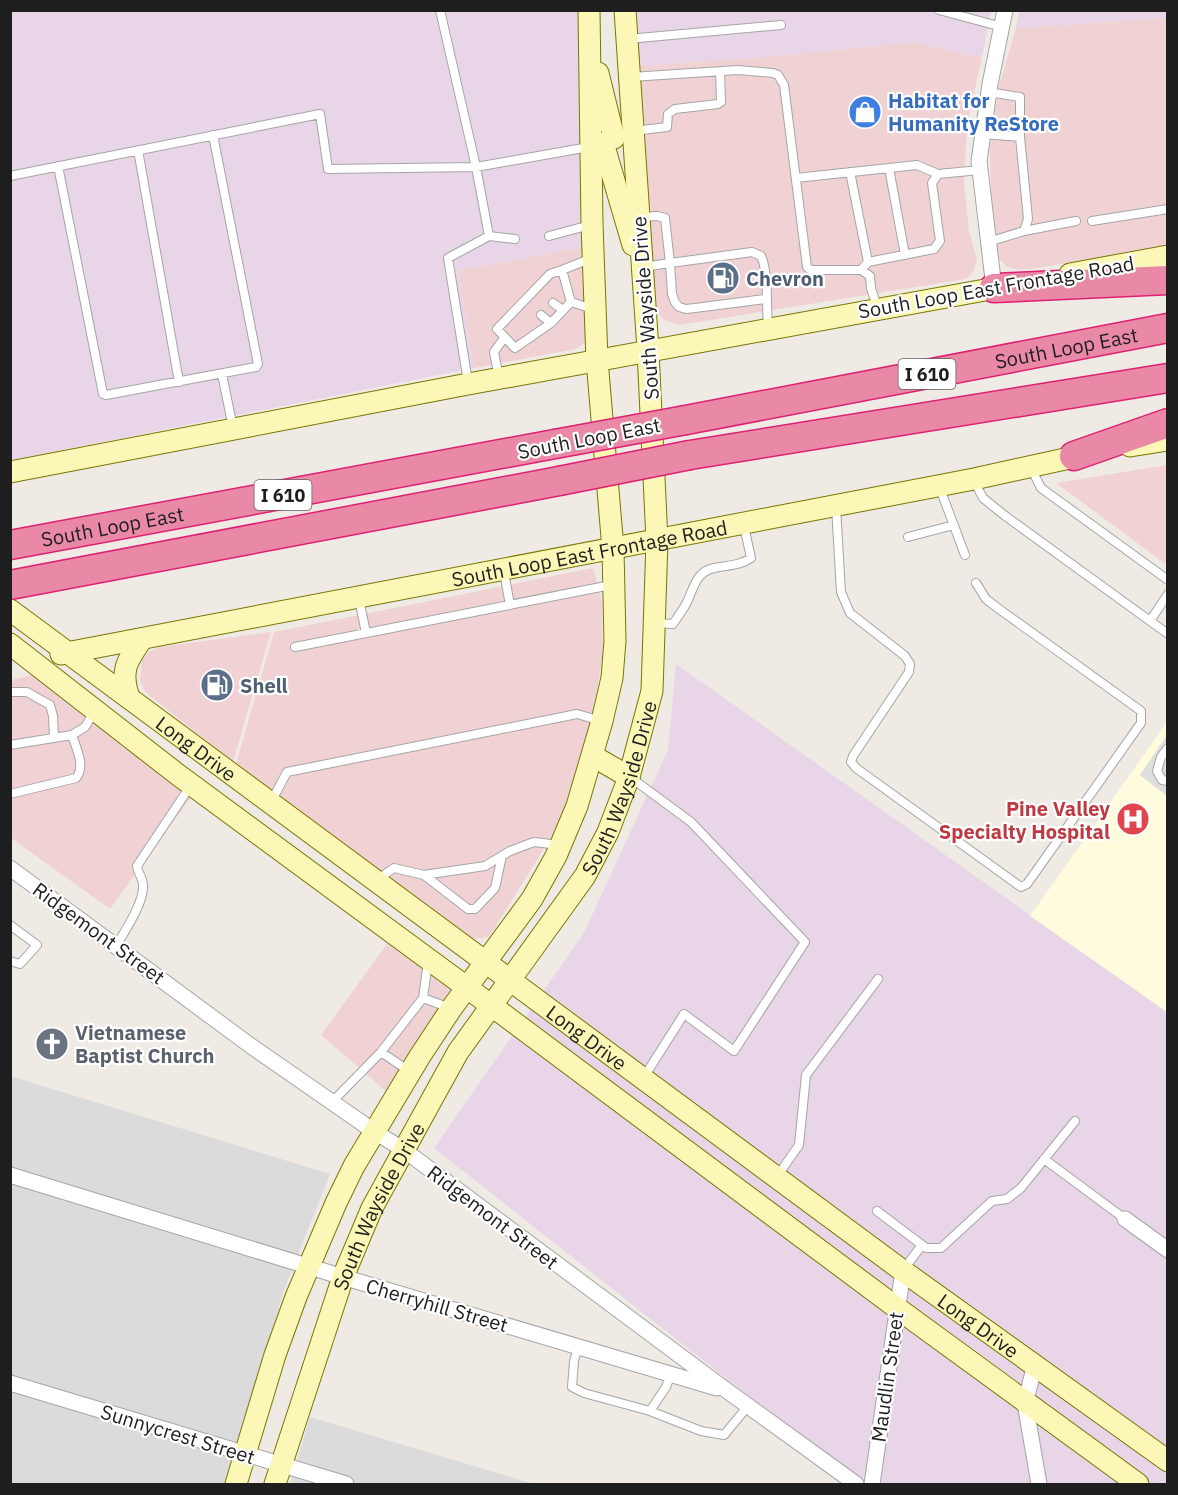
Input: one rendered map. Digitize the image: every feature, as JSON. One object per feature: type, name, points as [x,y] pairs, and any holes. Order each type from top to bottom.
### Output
[{"type":"highway","points":[[994,288],[1167,280]]},
{"type":"highway","name":"South Loop East","points":[[10,545],[1167,328]]},
{"type":"highway","name":"South Loop East","points":[[10,585],[690,455],[1167,378]]},
{"type":"highway","points":[[1074,456],[1167,423]]},
{"type":"main road","name":"South Wayside Drive","points":[[278,1475],[343,1277],[372,1208],[458,1052],[585,876],[608,832],[629,777],[652,691],[657,541],[639,218],[610,140],[589,40],[589,10]]},
{"type":"main road","name":"South Wayside Drive","points":[[236,1485],[275,1355],[296,1297],[354,1166],[451,1009],[531,899],[560,845],[577,806],[593,756],[612,678],[615,641],[613,549],[597,360],[591,224],[610,140],[629,77],[626,10]]},
{"type":"main road","points":[[610,140],[619,203],[643,271]]},
{"type":"main road","name":"South Loop East Frontage Road","points":[[10,472],[648,350],[1167,256]]},
{"type":"main road","name":"South Loop East Frontage Road","points":[[20,659],[70,653],[657,541],[939,484],[974,479],[1074,456],[1167,440]]},
{"type":"main road","name":"Long Drive","points":[[10,610],[903,1270],[1167,1461]]},
{"type":"main road","points":[[129,698],[123,681],[125,670],[132,653],[142,639]]},
{"type":"main road","name":"Long Drive","points":[[10,644],[20,659],[95,710],[184,779],[1138,1485]]},
{"type":"main road","points":[[184,779],[195,748]]},
{"type":"main road","points":[[593,756],[629,777]]},
{"type":"main road","points":[[333,888],[351,863]]},
{"type":"main road","points":[[622,1102],[644,1077]]},
{"type":"main road","points":[[756,1202],[777,1177]]},
{"type":"street","points":[[994,288],[980,170],[988,92],[1005,10]]},
{"type":"street","name":"Ridgemont Street","points":[[10,868],[251,1046],[404,1150],[856,1485]]},
{"type":"street","name":"Cherryhill Street","points":[[10,1174],[343,1277],[726,1390]]},
{"type":"street","points":[[1125,1219],[1167,1250]]},
{"type":"street","name":"Maudlin Street","points":[[872,1485],[903,1270]]},
{"type":"street","points":[[1035,1365],[1025,1403],[1039,1485]]},
{"type":"street","name":"Sunnycrest Street","points":[[10,1383],[245,1454],[278,1475],[346,1485]]},
{"type":"lane","points":[[440,10],[476,167],[489,236]]},
{"type":"lane","points":[[939,10],[1002,27]]},
{"type":"lane","points":[[627,40],[781,25]]},
{"type":"lane","points":[[629,77],[738,70],[778,75],[784,85],[807,267],[811,270],[861,270],[870,276],[877,309]]},
{"type":"lane","points":[[10,176],[320,114],[328,169],[476,167],[667,127],[668,114],[675,109],[721,102],[720,71]]},
{"type":"lane","points":[[988,92],[1020,97],[1020,137],[1028,219],[1024,231]]},
{"type":"lane","points":[[982,134],[1020,137]]},
{"type":"lane","points":[[58,166],[102,394],[222,374],[256,367],[258,364],[213,135]]},
{"type":"lane","points":[[138,150],[179,382]]},
{"type":"lane","points":[[796,178],[917,165],[938,174],[980,170]]},
{"type":"lane","points":[[889,168],[905,255]]},
{"type":"lane","points":[[850,172],[868,262]]},
{"type":"lane","points":[[861,270],[868,262],[934,249],[940,242],[932,183],[938,174]]},
{"type":"lane","points":[[1092,221],[1167,209]]},
{"type":"lane","points":[[639,218],[657,216],[665,218],[672,294],[679,307],[686,309],[765,299]]},
{"type":"lane","points":[[988,242],[1024,231],[1076,221]]},
{"type":"lane","points":[[549,236],[591,224]]},
{"type":"lane","points":[[468,384],[448,258],[489,236],[515,239]]},
{"type":"lane","points":[[643,271],[670,263],[746,252],[757,253],[765,270],[768,328]]},
{"type":"lane","points":[[571,302],[551,323],[531,332],[515,348],[497,329],[514,316],[539,290],[550,274],[593,257]]},
{"type":"lane","points":[[562,270],[571,302]]},
{"type":"lane","points":[[571,302],[595,309]]},
{"type":"lane","points":[[553,303],[562,310]]},
{"type":"lane","points":[[542,315],[551,323]]},
{"type":"lane","points":[[499,378],[494,352],[504,338]]},
{"type":"lane","points":[[222,374],[234,430]]},
{"type":"lane","points":[[1030,466],[1041,488],[1167,580]]},
{"type":"lane","points":[[974,479],[983,498],[1004,515],[1167,634]]},
{"type":"lane","points":[[939,484],[965,555]]},
{"type":"lane","points":[[836,506],[841,592],[845,603],[850,613],[905,656],[910,664],[909,672],[851,762],[856,768],[1021,887],[1027,884],[1142,723],[1143,717],[1141,711],[999,609],[986,598],[976,583]]},
{"type":"lane","points":[[654,623],[673,624],[687,603],[693,585],[702,572],[713,568],[743,564],[751,558],[743,524]]},
{"type":"lane","points":[[908,537],[954,525]]},
{"type":"lane","points":[[503,570],[510,605]]},
{"type":"lane","points":[[295,647],[613,585]]},
{"type":"lane","points":[[1150,621],[1167,594]]},
{"type":"lane","points":[[358,598],[366,633]]},
{"type":"lane","points":[[10,692],[27,692],[50,705],[54,738]]},
{"type":"lane","points":[[10,745],[72,735],[85,727],[95,710]]},
{"type":"lane","points":[[271,803],[287,772],[577,714],[602,721]]},
{"type":"lane","points":[[10,794],[76,778],[81,766],[72,735]]},
{"type":"lane","points":[[1167,748],[1161,757],[1157,771],[1162,780],[1167,781]]},
{"type":"lane","points":[[629,777],[691,822],[805,942],[734,1051],[684,1014],[644,1077]]},
{"type":"lane","points":[[116,946],[129,926],[141,897],[143,882],[137,866],[184,779]]},
{"type":"lane","points":[[375,881],[394,868],[424,875],[485,866],[534,842],[560,845]]},
{"type":"lane","points":[[424,875],[468,909],[475,909],[495,888],[502,856]]},
{"type":"lane","points":[[10,925],[37,945],[20,964],[10,961]]},
{"type":"lane","points":[[332,1102],[381,1052],[423,998],[428,959]]},
{"type":"lane","points":[[777,1177],[799,1145],[806,1075],[878,979]]},
{"type":"lane","points":[[423,998],[451,1009]]},
{"type":"lane","points":[[381,1052],[411,1072]]},
{"type":"lane","points":[[877,1211],[922,1245],[932,1250],[941,1248],[992,1202],[1007,1198],[1021,1188],[1075,1120]]},
{"type":"lane","points":[[1044,1160],[1125,1219]]},
{"type":"lane","points":[[903,1270],[922,1245]]},
{"type":"lane","points":[[578,1347],[574,1361],[572,1387],[584,1393],[650,1411],[701,1431],[724,1435],[748,1406]]},
{"type":"lane","points":[[650,1411],[666,1387],[671,1374]]},
{"type":"shaded area","points":[[11,11],[578,11],[586,247],[458,270],[474,368],[11,460]]},
{"type":"shaded area","points":[[632,11],[991,11],[982,57],[913,42],[763,57],[636,66]]},
{"type":"shaded area","points":[[1019,11],[1167,11],[1167,18],[1016,28]]},
{"type":"shaded area","points":[[1167,18],[1167,246],[1032,269],[1019,270],[1006,266],[998,258],[992,234],[990,148],[999,86],[1016,28]]},
{"type":"shaded area","points":[[913,42],[982,57],[967,125],[964,181],[969,231],[977,260],[973,272],[966,279],[680,325],[664,320],[654,309],[636,66],[763,57]]},
{"type":"shaded area","points":[[586,247],[590,332],[585,343],[576,349],[474,368],[458,270]]},
{"type":"shaded area","points":[[1167,465],[1167,565],[1056,483]]},
{"type":"shaded area","points":[[593,568],[602,602],[603,654],[589,738],[562,820],[489,937],[472,939],[236,764],[274,632]]},
{"type":"shaded area","points":[[271,632],[233,762],[145,692],[140,680],[142,660],[149,652],[160,647]]},
{"type":"shaded area","points":[[676,664],[1167,1012],[1167,1484],[860,1484],[434,1148],[584,933],[668,750]]},
{"type":"shaded area","points":[[32,675],[192,796],[110,909],[11,838],[11,680]]},
{"type":"shaded area","name":"Pine Valley Specialty Hospital","points":[[1167,722],[1167,1012],[1030,916]]},
{"type":"shaded area","points":[[1167,735],[1167,796],[1140,775]]},
{"type":"shaded area","points":[[390,940],[455,992],[386,1091],[321,1035]]},
{"type":"shaded area","points":[[10,1076],[330,1174],[283,1293],[226,1484],[11,1484]]},
{"type":"shaded area","points":[[310,1417],[534,1484],[290,1484]]},
{"type":"place","name":"Habitat for Humanity ReStore","points":[[865,112]]},
{"type":"place","name":"Chevron","points":[[723,278]]},
{"type":"place","name":"Shell","points":[[217,685]]},
{"type":"place","name":"Pine Valley Specialty Hospital","points":[[1133,819]]},
{"type":"place","name":"Vietnamese Baptist Church","points":[[52,1044]]}]
